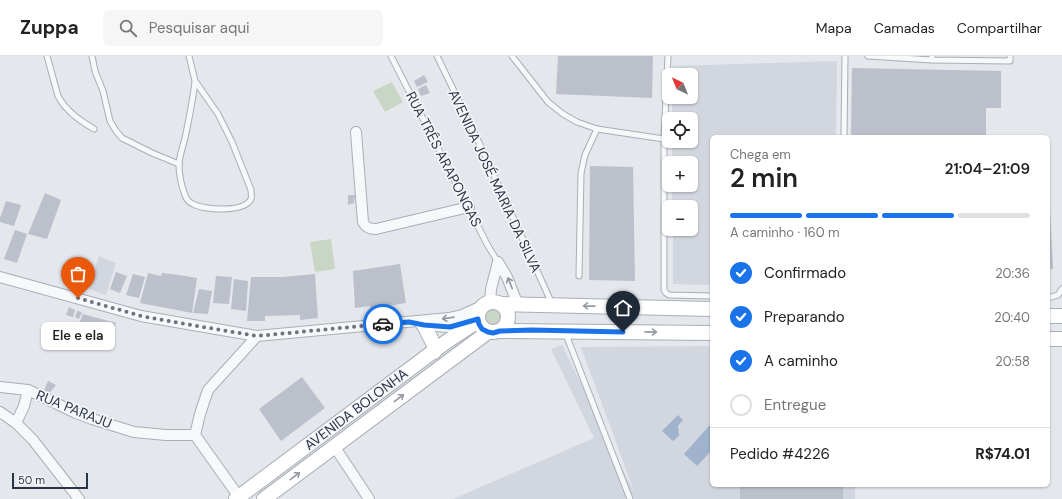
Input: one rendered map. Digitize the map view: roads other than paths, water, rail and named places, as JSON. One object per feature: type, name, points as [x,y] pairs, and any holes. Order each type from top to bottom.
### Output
[{"type":"main road","points":[[710,309],[492,304],[478,312],[480,326],[494,331],[532,330],[564,332],[710,333]]},
{"type":"main road","points":[[492,304],[507,310],[508,319],[504,328],[494,331]]},
{"type":"main road","points":[[1050,316],[1062,316]]},
{"type":"main road","name":"AVENIDA BOLONHA","points":[[238,498],[478,320]]},
{"type":"main road","points":[[424,325],[434,345],[434,352]]},
{"type":"main road","name":"AVENIDA BOLONHA","points":[[264,499],[334,446],[494,331]]},
{"type":"main road","points":[[1050,339],[1062,339]]},
{"type":"street","points":[[356,132],[364,222],[365,226],[368,228],[376,229],[469,207]]},
{"type":"street","points":[[0,276],[141,316],[257,336],[457,316],[492,304],[491,289],[498,262]]},
{"type":"street","name":"AVENIDA JOSÉ MARIA DA SILVA","points":[[498,262],[507,277],[518,305]]},
{"type":"street","points":[[409,322],[450,327],[478,320]]},
{"type":"street","points":[[238,498],[195,435],[208,390],[257,336]]},
{"type":"street","name":"RUA PARAJU","points":[[0,387],[28,390],[76,414],[134,432],[166,435],[195,435]]},
{"type":"street","points":[[16,423],[24,406],[28,390]]},
{"type":"street","points":[[0,412],[16,423],[33,440],[79,499]]},
{"type":"street","points":[[334,446],[369,499]]},
{"type":"lane","points":[[47,56],[58,96],[61,101],[71,113],[94,129]]},
{"type":"lane","points":[[92,56],[95,71],[103,91],[110,121],[116,131],[122,138],[179,164]]},
{"type":"lane","points":[[189,56],[195,81],[218,114],[232,142],[251,190],[252,196],[250,200],[242,207],[221,209],[193,204],[188,200],[183,191],[179,164],[191,109],[195,81]]},
{"type":"lane","name":"RUA TRÊS ARAPONGAS","points":[[391,56],[488,246],[498,262]]},
{"type":"lane","name":"AVENIDA JOSÉ MARIA DA SILVA","points":[[437,56],[483,151],[553,306]]},
{"type":"lane","points":[[512,56],[548,102],[563,114],[577,122],[597,129],[662,139]]},
{"type":"lane","points":[[665,112],[668,56]]},
{"type":"lane","points":[[844,135],[845,56]]},
{"type":"lane","points":[[868,56],[1010,61],[1010,56]]},
{"type":"lane","points":[[579,276],[581,173],[585,155],[597,129]]},
{"type":"lane","points":[[664,148],[664,290],[669,295],[710,296]]},
{"type":"lane","points":[[1050,297],[1058,295],[1062,289]]},
{"type":"lane","points":[[564,332],[630,499]]},
{"type":"water","points":[[678,415],[683,420],[678,426],[679,436],[673,441],[662,431]]},
{"type":"water","points":[[710,427],[710,452],[697,466],[684,454]]},
{"type":"place","name":"Ele e ela","points":[[78,298]]}]
